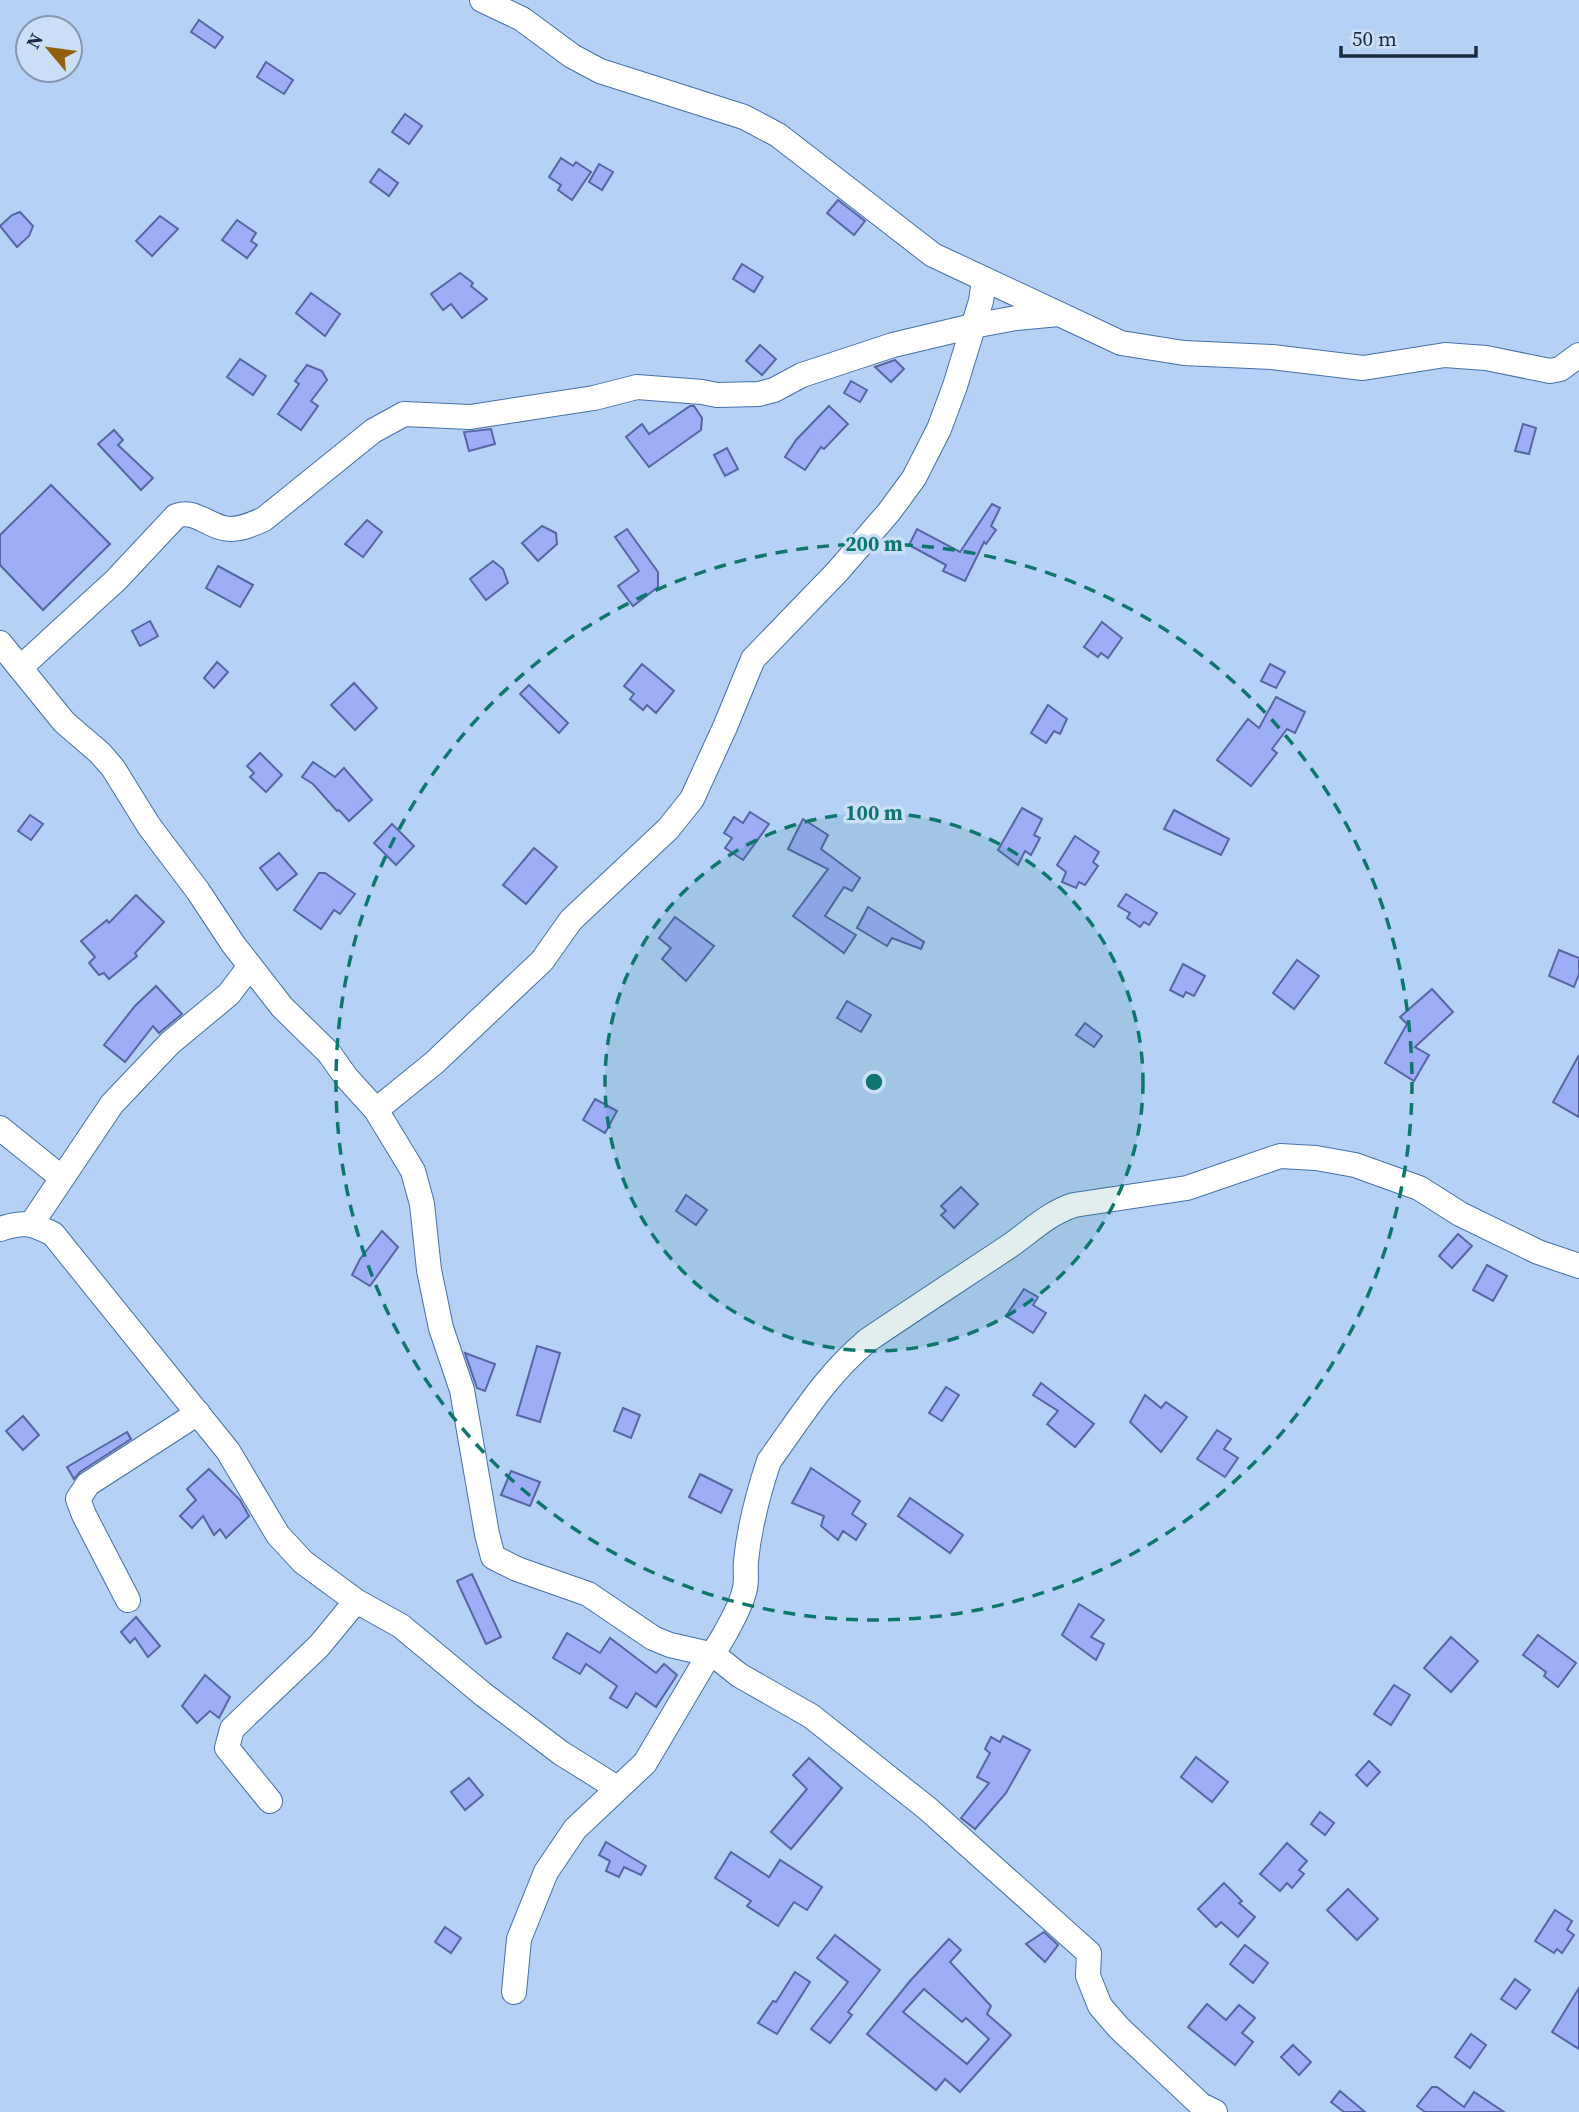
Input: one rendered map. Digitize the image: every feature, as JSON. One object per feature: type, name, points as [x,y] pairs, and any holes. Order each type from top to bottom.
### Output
[{"type":"street","points":[[482,0],[522,19],[572,56],[600,71],[744,117],[778,135],[933,255],[1121,343],[1184,353],[1272,357],[1363,368],[1445,355],[1486,358],[1550,371],[1559,369],[1579,355]]},
{"type":"street","points":[[376,1110],[433,1063],[542,961],[571,920],[668,830],[692,799],[753,659],[837,572],[889,512],[914,478],[939,429],[973,326],[984,280]]},
{"type":"street","points":[[20,668],[116,580],[176,516],[188,513],[217,527],[229,529],[245,527],[264,519],[373,430],[404,414],[470,417],[594,398],[637,387],[717,395],[759,394],[774,390],[802,375],[893,345],[973,326],[1060,313]]},
{"type":"street","points":[[0,643],[64,722],[113,768],[149,826],[250,966],[274,997],[329,1053],[346,1077],[376,1110],[413,1171],[422,1204],[429,1270],[441,1328],[462,1390],[493,1557],[509,1566],[588,1594],[653,1638],[670,1645],[714,1655],[739,1675],[811,1716],[928,1810],[1089,1952],[1088,1976],[1100,2006],[1119,2028],[1202,2105],[1215,2112]]},
{"type":"street","points":[[32,1223],[112,1104],[170,1043],[229,994],[250,966]]},
{"type":"street","points":[[229,994],[274,997]]},
{"type":"street","points":[[0,1128],[62,1178]]},
{"type":"street","points":[[514,1992],[519,1939],[546,1872],[575,1829],[645,1763],[704,1664],[714,1655],[745,1589],[746,1561],[769,1461],[830,1376],[867,1340],[1059,1210],[1074,1205],[1187,1188],[1280,1156],[1316,1158],[1355,1165],[1419,1188],[1460,1214],[1538,1252],[1579,1266]]},
{"type":"street","points":[[0,1229],[32,1223],[53,1234],[228,1451],[278,1535],[303,1562],[356,1601],[401,1626],[506,1712],[561,1753],[617,1788]]},
{"type":"street","points":[[128,1600],[78,1499],[89,1484],[198,1413]]},
{"type":"street","points":[[270,1801],[227,1748],[232,1729],[319,1646],[356,1601]]},
{"type":"building","points":[[199,20],[223,37],[215,48],[191,32]]},
{"type":"building","points":[[266,62],[293,80],[284,94],[257,77]]},
{"type":"building","points":[[405,114],[422,126],[409,144],[392,132]]},
{"type":"building","points":[[561,158],[573,166],[576,162],[591,172],[572,200],[558,190],[561,185],[549,177]]},
{"type":"building","points":[[599,164],[613,172],[602,190],[589,182]]},
{"type":"building","points":[[379,169],[398,183],[389,196],[370,182]]},
{"type":"building","points":[[838,200],[865,221],[854,235],[827,213]]},
{"type":"building","points":[[20,212],[33,226],[29,236],[17,247],[0,226],[12,215]]},
{"type":"building","points":[[160,216],[178,229],[152,256],[136,241]]},
{"type":"building","points":[[237,220],[256,233],[251,241],[257,245],[247,258],[222,240]]},
{"type":"building","points":[[742,264],[763,277],[754,292],[733,279]]},
{"type":"building","points":[[460,273],[487,299],[462,318],[451,304],[443,310],[431,294]]},
{"type":"building","points":[[311,293],[340,314],[325,336],[296,313]]},
{"type":"building","points":[[760,345],[776,359],[762,375],[746,361]]},
{"type":"building","points":[[240,359],[266,376],[253,395],[227,377]]},
{"type":"building","points":[[895,360],[904,369],[891,382],[875,367]]},
{"type":"building","points":[[307,365],[322,371],[327,380],[311,401],[318,406],[301,430],[278,414],[299,384],[295,381]]},
{"type":"building","points":[[851,381],[867,390],[860,402],[844,393]]},
{"type":"building","points":[[690,406],[694,406],[702,418],[701,430],[649,467],[626,437],[642,424],[649,434]]},
{"type":"building","points":[[829,406],[848,424],[824,449],[821,447],[805,470],[785,457],[796,440]]},
{"type":"building","points":[[1523,424],[1536,428],[1529,454],[1515,451]]},
{"type":"building","points":[[491,429],[495,444],[469,451],[464,432]]},
{"type":"building","points":[[114,430],[123,440],[118,445],[153,478],[141,490],[98,444]]},
{"type":"building","points":[[727,448],[738,469],[725,476],[714,455]]},
{"type":"building","points":[[51,485],[110,544],[43,610],[0,565],[0,535]]},
{"type":"building","points":[[992,504],[1000,508],[991,526],[996,530],[986,544],[984,542],[965,581],[943,571],[946,565],[909,545],[917,529],[960,552]]},
{"type":"building","points":[[367,520],[382,532],[363,557],[345,544]]},
{"type":"building","points":[[542,526],[556,533],[557,544],[538,561],[522,543]]},
{"type":"building","points":[[627,529],[658,572],[658,587],[633,606],[618,586],[639,571],[615,537]]},
{"type":"building","points":[[493,561],[503,569],[508,583],[486,600],[470,579]]},
{"type":"building","points":[[218,566],[253,585],[240,607],[206,588]]},
{"type":"building","points":[[150,621],[158,636],[140,646],[132,631]]},
{"type":"building","points":[[1102,622],[1122,638],[1108,658],[1101,653],[1098,657],[1084,647]]},
{"type":"building","points":[[217,662],[228,672],[214,688],[204,678]]},
{"type":"building","points":[[642,664],[674,691],[656,713],[647,705],[643,710],[630,699],[634,694],[624,686]]},
{"type":"building","points":[[1270,664],[1285,672],[1276,688],[1261,681]]},
{"type":"building","points":[[354,683],[377,708],[355,730],[331,705]]},
{"type":"building","points":[[529,685],[568,723],[559,733],[520,694]]},
{"type":"building","points":[[1276,697],[1305,712],[1295,733],[1287,729],[1272,749],[1277,753],[1251,786],[1217,760],[1248,719],[1259,728]]},
{"type":"building","points":[[1048,705],[1067,719],[1060,734],[1054,731],[1046,743],[1031,733]]},
{"type":"building","points":[[260,753],[282,775],[266,792],[250,777],[254,773],[247,766]]},
{"type":"building","points":[[313,762],[335,777],[344,768],[372,800],[349,821],[313,784],[302,777]]},
{"type":"building","points":[[1022,808],[1042,819],[1034,835],[1040,838],[1031,855],[1025,851],[1018,865],[998,850]]},
{"type":"building","points":[[1174,810],[1229,839],[1221,855],[1164,829]]},
{"type":"building","points":[[750,812],[769,824],[743,860],[725,848],[732,838],[724,833],[734,817],[743,823]]},
{"type":"building","points":[[30,815],[43,824],[31,840],[18,831]]},
{"type":"building","points":[[803,819],[828,835],[821,849],[860,878],[852,891],[844,887],[825,916],[856,935],[844,953],[793,916],[828,869],[788,849]]},
{"type":"building","points":[[392,824],[414,846],[396,865],[374,843]]},
{"type":"building","points":[[1075,836],[1099,852],[1093,862],[1098,866],[1085,885],[1079,882],[1076,888],[1062,882],[1066,872],[1057,865]]},
{"type":"building","points":[[534,848],[557,867],[526,904],[503,885]]},
{"type":"building","points":[[279,853],[297,874],[277,890],[260,868]]},
{"type":"building","points":[[319,873],[325,873],[355,894],[340,914],[334,910],[321,929],[294,910]]},
{"type":"building","points":[[1126,894],[1157,913],[1149,925],[1144,922],[1140,927],[1127,918],[1130,913],[1118,906]]},
{"type":"building","points":[[136,895],[164,922],[135,953],[137,956],[109,979],[104,973],[99,975],[89,963],[95,957],[81,941],[107,920],[109,923]]},
{"type":"building","points":[[868,907],[924,942],[921,949],[892,938],[887,946],[857,928]]},
{"type":"building","points":[[675,917],[714,946],[686,981],[662,959],[671,948],[659,938]]},
{"type":"building","points":[[1559,950],[1579,958],[1579,974],[1574,987],[1549,976]]},
{"type":"building","points":[[1297,960],[1319,976],[1294,1009],[1273,993]]},
{"type":"building","points":[[1183,964],[1205,976],[1194,996],[1186,992],[1183,997],[1170,990]]},
{"type":"building","points":[[156,986],[182,1014],[159,1033],[153,1026],[125,1062],[104,1045],[135,1006]]},
{"type":"building","points":[[1432,989],[1453,1012],[1415,1047],[1429,1055],[1414,1081],[1385,1063],[1407,1024],[1400,1017]]},
{"type":"building","points":[[847,1001],[871,1015],[861,1032],[837,1018]]},
{"type":"building","points":[[1085,1023],[1102,1036],[1094,1047],[1076,1035]]},
{"type":"building","points":[[1579,1055],[1579,1117],[1553,1102]]},
{"type":"building","points":[[595,1099],[617,1111],[605,1133],[583,1120]]},
{"type":"building","points":[[961,1187],[978,1204],[954,1228],[941,1215],[946,1211],[941,1206]]},
{"type":"building","points":[[686,1195],[707,1210],[696,1225],[676,1211]]},
{"type":"building","points":[[382,1231],[398,1247],[370,1286],[352,1275],[360,1259]]},
{"type":"building","points":[[1458,1234],[1472,1246],[1452,1268],[1439,1256]]},
{"type":"building","points":[[1487,1265],[1507,1276],[1493,1301],[1473,1290]]},
{"type":"building","points":[[1024,1289],[1038,1297],[1033,1305],[1046,1313],[1033,1333],[1006,1316]]},
{"type":"building","points":[[537,1346],[560,1353],[540,1422],[517,1415]]},
{"type":"building","points":[[465,1353],[495,1364],[485,1391],[477,1388]]},
{"type":"building","points":[[1041,1383],[1094,1424],[1075,1447],[1047,1424],[1058,1411],[1033,1395]]},
{"type":"building","points":[[946,1387],[959,1395],[942,1421],[929,1413]]},
{"type":"building","points":[[1145,1395],[1161,1408],[1166,1402],[1187,1417],[1161,1452],[1130,1422]]},
{"type":"building","points":[[623,1408],[640,1415],[631,1438],[614,1431]]},
{"type":"building","points":[[23,1416],[39,1435],[23,1450],[6,1431]]},
{"type":"building","points":[[1217,1430],[1231,1439],[1224,1449],[1238,1458],[1225,1477],[1197,1459]]},
{"type":"building","points":[[127,1432],[131,1439],[80,1472],[74,1479],[67,1467]]},
{"type":"building","points":[[811,1468],[860,1501],[852,1514],[866,1524],[856,1540],[843,1531],[838,1540],[821,1526],[824,1516],[792,1503]]},
{"type":"building","points":[[209,1469],[240,1500],[249,1516],[226,1538],[220,1529],[214,1535],[203,1516],[192,1528],[180,1516],[196,1500],[187,1489]]},
{"type":"building","points":[[511,1471],[540,1482],[530,1506],[501,1495]]},
{"type":"building","points":[[700,1474],[732,1490],[721,1513],[689,1497]]},
{"type":"building","points":[[910,1498],[963,1535],[950,1553],[898,1516]]},
{"type":"building","points":[[472,1574],[501,1637],[486,1644],[457,1581]]},
{"type":"building","points":[[1079,1604],[1104,1620],[1091,1637],[1104,1644],[1096,1660],[1062,1635]]},
{"type":"building","points":[[136,1617],[160,1646],[148,1657],[135,1638],[130,1643],[121,1632]]},
{"type":"building","points":[[567,1633],[600,1653],[610,1638],[656,1673],[664,1664],[677,1675],[656,1707],[636,1693],[627,1708],[610,1698],[617,1686],[586,1664],[580,1674],[553,1658]]},
{"type":"building","points":[[1538,1635],[1576,1663],[1558,1687],[1544,1676],[1546,1672],[1523,1655]]},
{"type":"building","points":[[1451,1637],[1478,1661],[1451,1692],[1424,1668]]},
{"type":"building","points":[[205,1675],[230,1697],[219,1718],[210,1711],[197,1723],[182,1706]]},
{"type":"building","points":[[1394,1685],[1410,1695],[1391,1725],[1374,1714]]},
{"type":"building","points":[[1003,1736],[1030,1750],[1006,1793],[975,1829],[961,1818],[989,1783],[977,1777],[990,1753],[985,1749],[991,1737],[1000,1742]]},
{"type":"building","points":[[1196,1757],[1228,1782],[1212,1802],[1181,1777]]},
{"type":"building","points":[[809,1758],[842,1788],[791,1849],[771,1832],[807,1789],[793,1775]]},
{"type":"building","points":[[1369,1761],[1380,1772],[1367,1786],[1356,1775]]},
{"type":"building","points":[[469,1778],[483,1795],[465,1810],[451,1792]]},
{"type":"building","points":[[1320,1812],[1334,1823],[1325,1835],[1311,1824]]},
{"type":"building","points":[[606,1842],[646,1866],[641,1875],[624,1867],[619,1877],[606,1871],[610,1861],[599,1855]]},
{"type":"building","points":[[1287,1843],[1307,1861],[1299,1870],[1304,1874],[1292,1888],[1287,1883],[1280,1891],[1260,1874]]},
{"type":"building","points":[[731,1852],[769,1877],[780,1860],[822,1887],[807,1910],[794,1902],[778,1926],[747,1906],[751,1901],[715,1878]]},
{"type":"building","points":[[1224,1883],[1242,1901],[1239,1903],[1255,1917],[1238,1937],[1221,1922],[1216,1927],[1198,1909]]},
{"type":"building","points":[[1348,1889],[1378,1919],[1357,1940],[1327,1910]]},
{"type":"building","points":[[1555,1910],[1572,1921],[1567,1930],[1574,1935],[1562,1953],[1557,1949],[1554,1953],[1535,1941]]},
{"type":"building","points":[[445,1927],[461,1938],[451,1953],[435,1942]]},
{"type":"building","points":[[1044,1932],[1058,1945],[1045,1962],[1026,1944]]},
{"type":"building","points":[[835,1935],[880,1970],[848,2012],[852,2015],[830,2043],[811,2029],[848,1982],[817,1958]]},
{"type":"building","points":[[949,1939],[961,1950],[950,1962],[991,2006],[987,2014],[1011,2035],[960,2092],[945,2079],[936,2090],[867,2034]],"holes":[[[924,1989],[962,2022],[966,2018],[989,2039],[967,2064],[903,2012]]]},
{"type":"building","points":[[1245,1945],[1268,1963],[1253,1983],[1230,1964]]},
{"type":"building","points":[[795,1972],[810,1982],[777,2034],[758,2023],[773,2001],[776,2002]]},
{"type":"building","points":[[1515,1979],[1530,1990],[1516,2009],[1501,1999]]},
{"type":"building","points":[[1579,1988],[1579,2049],[1552,2032]]},
{"type":"building","points":[[1207,2004],[1226,2020],[1239,2005],[1255,2018],[1242,2033],[1253,2042],[1235,2065],[1188,2027]]},
{"type":"building","points":[[1471,2034],[1486,2045],[1470,2068],[1455,2057]]},
{"type":"building","points":[[1293,2045],[1311,2062],[1299,2075],[1281,2057]]},
{"type":"building","points":[[1432,2087],[1437,2087],[1464,2107],[1474,2092],[1504,2112],[1425,2112],[1417,2106]]},
{"type":"building","points":[[1340,2091],[1365,2112],[1344,2112],[1331,2102]]}]
